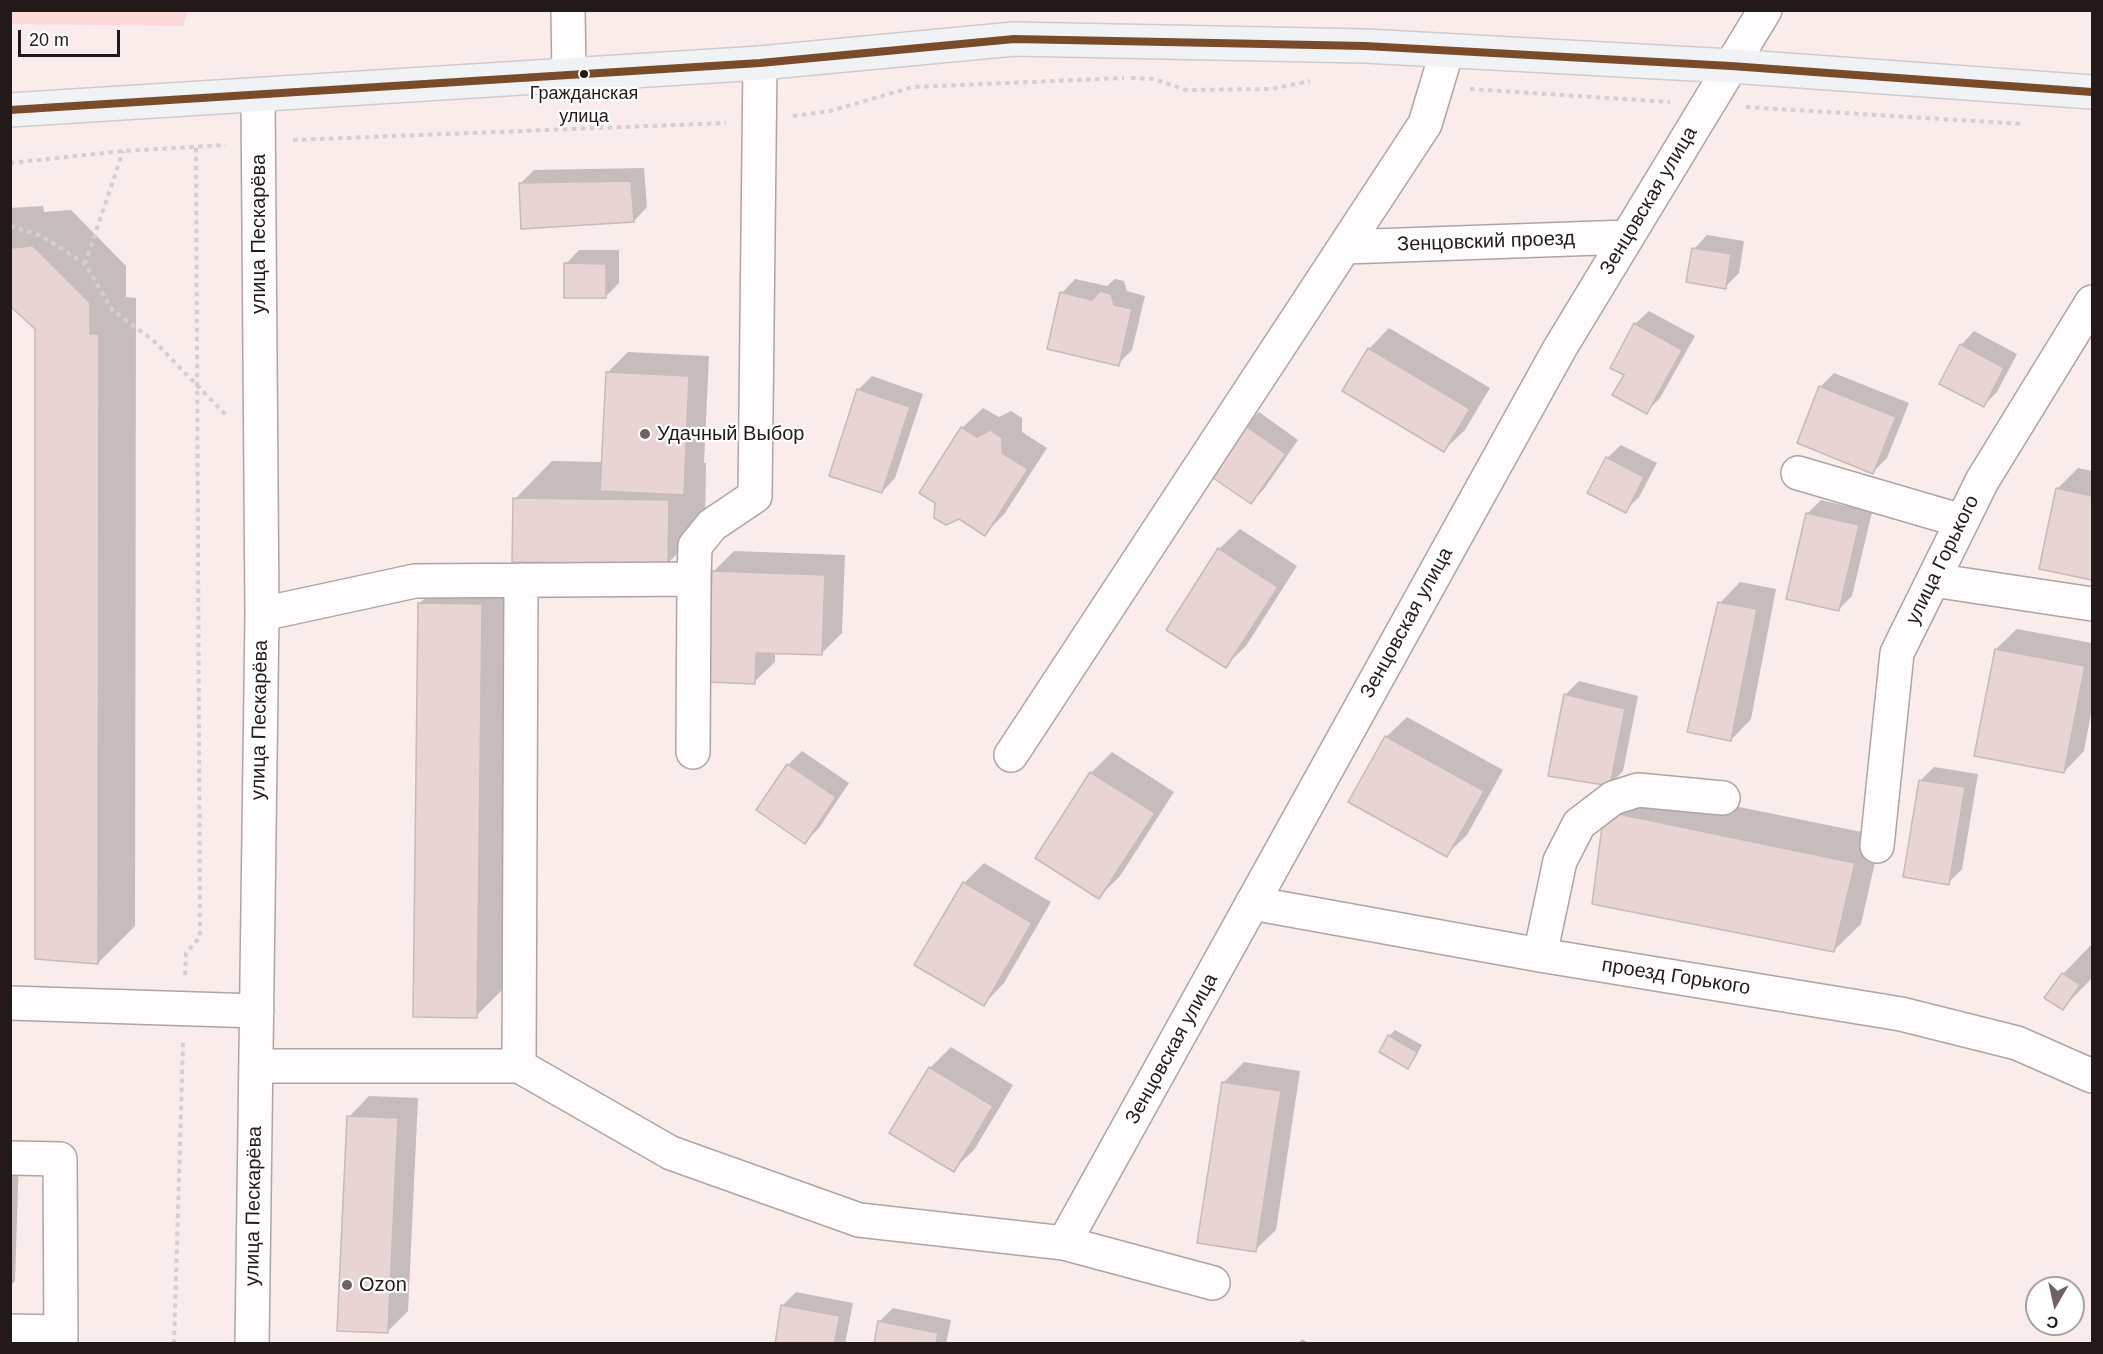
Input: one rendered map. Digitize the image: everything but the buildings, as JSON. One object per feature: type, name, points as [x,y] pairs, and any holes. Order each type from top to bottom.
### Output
[{"type":"main road","points":[[10,110],[760,63],[1014,39],[1365,46],[1731,66],[2092,92]]},
{"type":"street","points":[[568,10],[569,76]]},
{"type":"street","name":"Зенцовская улица","points":[[1064,1244],[1560,348],[1765,10]]},
{"type":"street","points":[[1011,755],[1425,124],[1447,51]]},
{"type":"street","points":[[693,752],[695,546],[712,525],[755,496],[760,63]]},
{"type":"street","name":"улица Пескарёва","points":[[252,1344],[262,614],[258,96]]},
{"type":"street","name":"Зенцовский проезд","points":[[1345,247],[1627,237]]},
{"type":"street","name":"улица Горького","points":[[1876,846],[1897,653],[1982,481],[2092,302]]},
{"type":"street","points":[[1798,473],[1962,521]]},
{"type":"street","points":[[262,614],[415,581],[694,579]]},
{"type":"street","points":[[519,1066],[521,580]]},
{"type":"street","points":[[1933,580],[2092,604]]},
{"type":"street","points":[[1540,955],[1560,861],[1579,824],[1614,798],[1638,790],[1723,798]]},
{"type":"street","name":"проезд Горького","points":[[1252,903],[1540,955],[1901,1014],[2017,1043],[2092,1076]]},
{"type":"street","points":[[10,1003],[256,1011]]},
{"type":"street","points":[[257,1066],[519,1066],[671,1153],[859,1220],[1064,1244],[1213,1283]]},
{"type":"street","points":[[10,1158],[60,1159],[61,1338],[10,1331]]},
{"type":"path","points":[[10,163],[123,151],[299,140],[714,124],[830,111],[913,87],[1126,78],[1154,80],[1186,90],[1271,89],[1315,80]]},
{"type":"path","points":[[1436,87],[2034,125]]},
{"type":"path","points":[[174,1344],[186,953],[200,937],[196,147]]},
{"type":"path","points":[[85,264],[123,151]]},
{"type":"path","points":[[10,226],[42,236],[85,264],[113,310],[153,340],[259,449]]},
{"type":"shaded area","points":[[11,10],[188,11],[183,26],[11,24]]},
{"type":"transit line","points":[[10,110],[760,63],[1014,39],[1365,46],[1731,66],[2092,92]]},
{"type":"place","name":"Гражданская улица","points":[[584,74]]},
{"type":"place","name":"Удачный Выбор","points":[[645,434]]},
{"type":"place","name":"Ozon","points":[[347,1285]]}]
